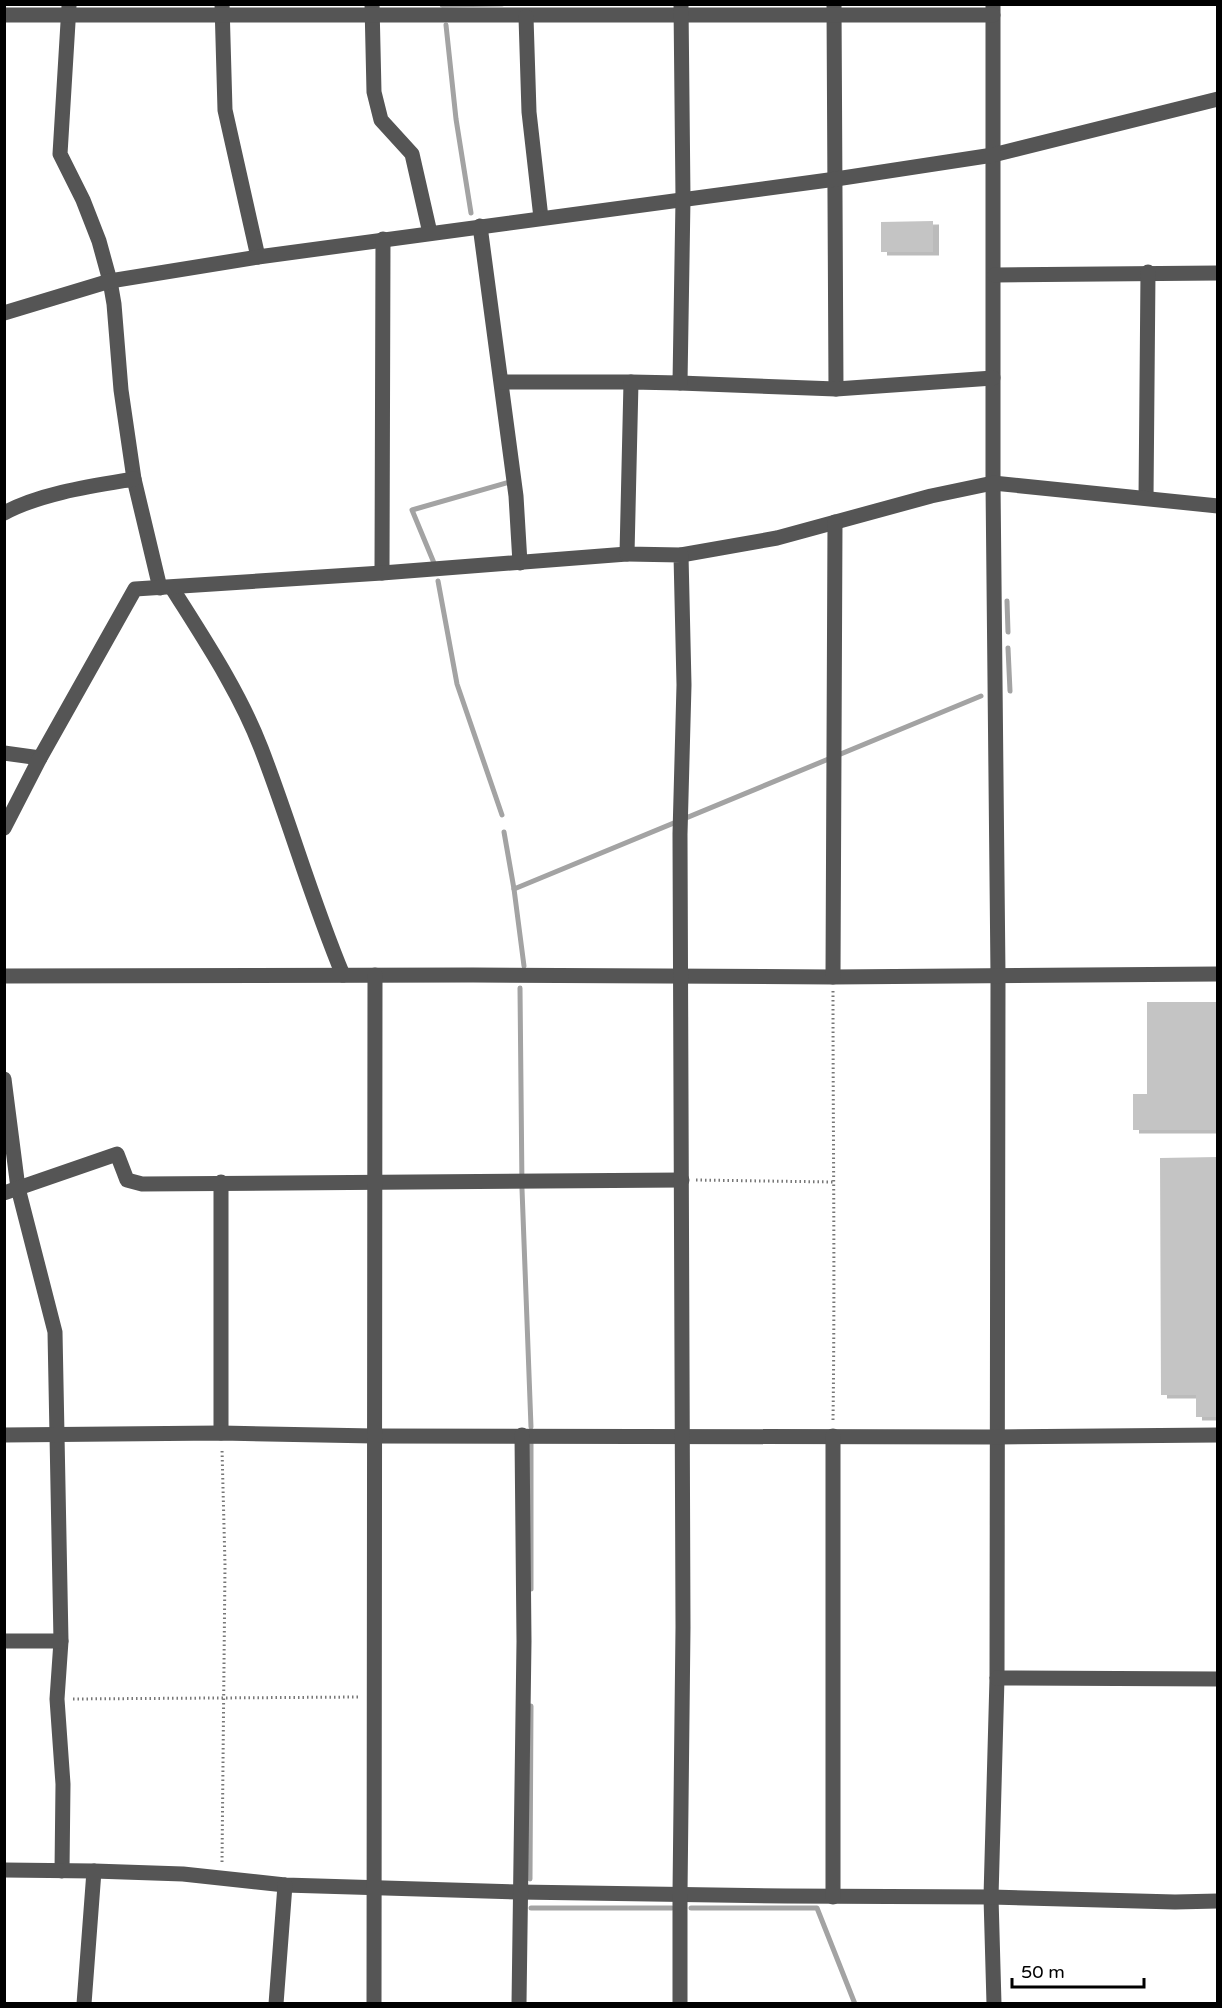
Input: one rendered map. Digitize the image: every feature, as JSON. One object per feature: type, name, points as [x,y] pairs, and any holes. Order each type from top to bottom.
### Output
[{"type":"street","points":[[69,10],[60,154],[83,200],[99,241],[110,281],[121,390],[134,479],[166,588],[237,697],[260,746],[326,935],[343,975]]},
{"type":"street","points":[[4,15],[69,10],[372,11],[526,16],[681,10],[993,10],[995,275],[993,483],[998,975],[997,1678],[991,1897],[994,2004]]},
{"type":"street","points":[[680,383],[683,199],[681,10]]},
{"type":"street","points":[[834,10],[836,389]]},
{"type":"street","points":[[222,11],[225,110],[258,256]]},
{"type":"street","points":[[372,11],[374,92],[381,120],[411,154],[430,232]]},
{"type":"street","points":[[526,16],[529,112],[541,218]]},
{"type":"street","points":[[4,313],[110,281],[258,256],[993,155],[1218,99]]},
{"type":"street","points":[[480,225],[516,496],[520,563]]},
{"type":"street","points":[[382,573],[383,239]]},
{"type":"street","points":[[1146,498],[1148,272]]},
{"type":"street","points":[[995,275],[1218,273]]},
{"type":"street","points":[[502,382],[680,383],[836,389],[993,378]]},
{"type":"street","points":[[627,554],[631,382]]},
{"type":"street","points":[[4,513],[22,503],[134,479]]},
{"type":"street","points":[[4,828],[40,758],[135,589],[627,554],[681,555],[777,538],[931,496],[993,483],[1218,506]]},
{"type":"street","points":[[833,978],[835,522]]},
{"type":"street","points":[[680,2004],[683,1627],[680,834],[684,685],[681,555]]},
{"type":"street","points":[[4,753],[40,758]]},
{"type":"street","points":[[4,976],[375,975],[833,978],[1218,975]]},
{"type":"street","points":[[374,2004],[375,975]]},
{"type":"street","points":[[4,1079],[11,1190],[56,1332],[61,1641],[57,1699],[63,1784],[62,1871]]},
{"type":"street","points":[[11,1190],[117,1154],[127,1180],[142,1184],[682,1180]]},
{"type":"street","points":[[220,1182],[221,1433]]},
{"type":"street","points":[[4,1435],[221,1433],[374,1436],[996,1437],[1218,1435]]},
{"type":"street","points":[[519,2004],[524,1641],[522,1435]]},
{"type":"street","points":[[833,1436],[833,1897]]},
{"type":"street","points":[[4,1641],[61,1641]]},
{"type":"street","points":[[997,1678],[1218,1679]]},
{"type":"street","points":[[4,1870],[94,1870],[183,1875],[285,1885],[519,1892],[1218,1901]]},
{"type":"street","points":[[84,2004],[94,1870]]},
{"type":"street","points":[[276,2004],[285,1885]]},
{"type":"path","points":[[833,978],[835,1263],[833,1436]]},
{"type":"path","points":[[682,1180],[833,1182]]},
{"type":"path","points":[[221,1433],[225,1565],[221,1879]]},
{"type":"path","points":[[57,1699],[223,1696],[374,1697]]},
{"type":"building","points":[[933,221],[933,252],[881,252],[881,222]]},
{"type":"building","points":[[1147,1002],[1218,1002],[1218,1130],[1133,1130],[1133,1094],[1147,1094]]},
{"type":"building","points":[[1218,1157],[1218,1417],[1196,1417],[1196,1395],[1161,1395],[1160,1158]]},
{"type":"waterway","points":[[442,5],[502,4]]},
{"type":"waterway","points":[[446,25],[456,119],[471,213]]},
{"type":"waterway","points":[[434,563],[412,510],[510,482],[510,479]]},
{"type":"waterway","points":[[438,581],[457,684],[502,815]]},
{"type":"waterway","points":[[1007,601],[1008,632]]},
{"type":"waterway","points":[[1008,648],[1010,691]]},
{"type":"waterway","points":[[514,889],[981,696]]},
{"type":"waterway","points":[[504,832],[524,966]]},
{"type":"waterway","points":[[520,988],[522,1189],[531,1427]]},
{"type":"waterway","points":[[531,1442],[531,1589]]},
{"type":"waterway","points":[[530,1879],[531,1706]]},
{"type":"waterway","points":[[531,1908],[672,1908]]},
{"type":"waterway","points":[[691,1908],[817,1908],[855,2004]]}]
